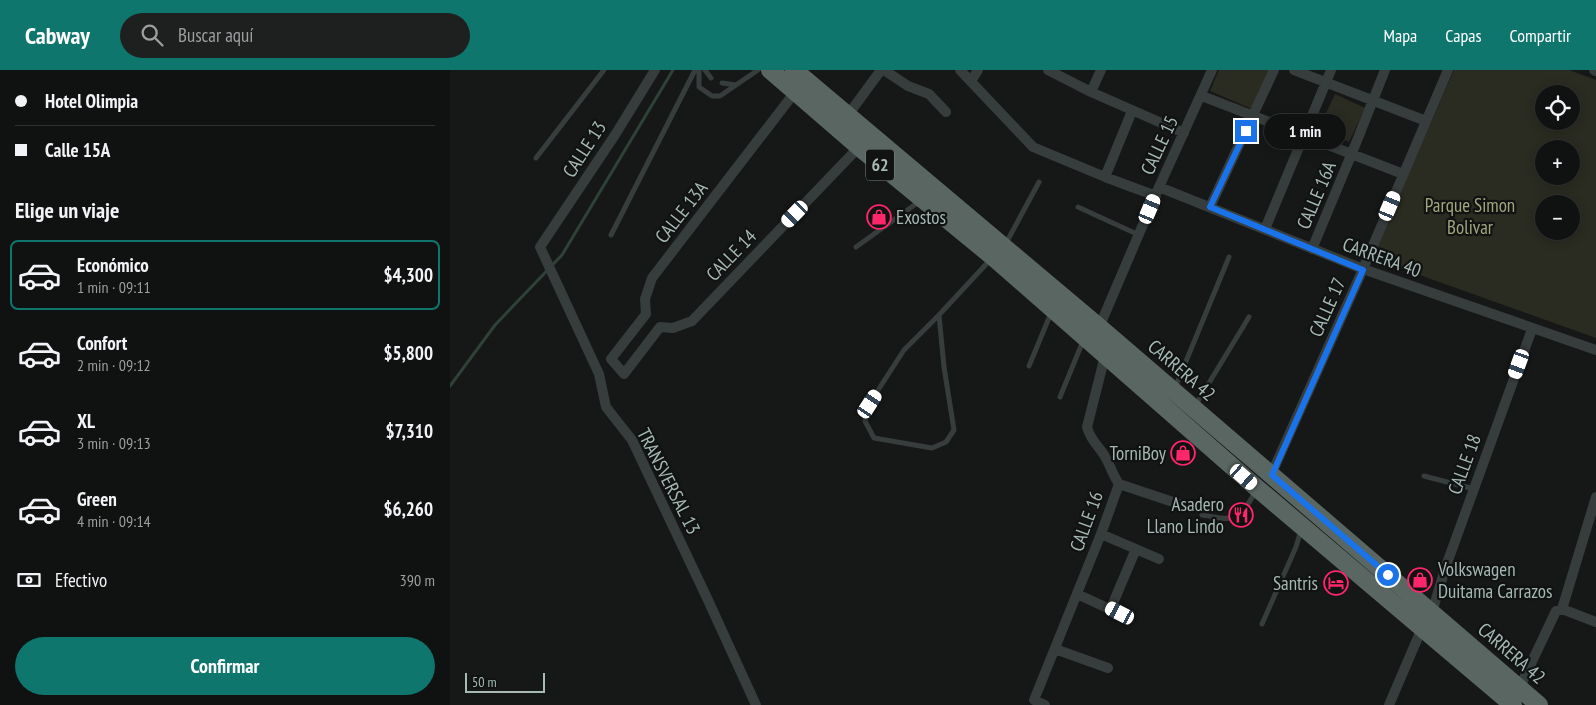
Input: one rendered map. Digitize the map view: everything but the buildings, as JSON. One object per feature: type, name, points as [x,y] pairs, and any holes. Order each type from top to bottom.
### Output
[{"type":"highway","name":"CARRERA 42","points":[[770,70],[922,200],[998,252],[1099,327],[1432,612],[1517,696],[1539,705]]},
{"type":"highway","name":"CARRERA 42","points":[[794,70],[848,115],[998,252],[1052,310],[1302,527],[1513,705]]},
{"type":"street","name":"CALLE 13","points":[[540,247],[655,70]]},
{"type":"street","points":[[848,115],[882,70],[908,86],[929,94],[946,112]]},
{"type":"street","name":"CARRERA 40","points":[[960,70],[1033,147],[1105,177],[1210,207],[1363,270],[1596,350]]},
{"type":"street","points":[[971,81],[978,70]]},
{"type":"street","points":[[1048,70],[1132,111],[1184,133]]},
{"type":"street","points":[[1091,92],[1101,70]]},
{"type":"street","name":"CALLE 15","points":[[1094,346],[1099,327],[1212,70]]},
{"type":"street","points":[[1210,207],[1274,70]]},
{"type":"street","points":[[1294,70],[1426,121]]},
{"type":"street","points":[[1264,229],[1331,70]]},
{"type":"street","name":"CALLE 16A","points":[[1312,249],[1385,70]]},
{"type":"street","name":"CALLE 17","points":[[1272,475],[1363,270],[1448,70]]},
{"type":"street","name":"CALLE 13A","points":[[646,314],[646,298],[652,278],[795,92]]},
{"type":"street","points":[[1202,96],[1404,174]]},
{"type":"street","points":[[1105,177],[1132,111]]},
{"type":"street","name":"CALLE 14","points":[[660,327],[673,328],[692,321],[859,147]]},
{"type":"street","name":"TRANSVERSAL 13","points":[[540,247],[599,374],[606,407],[632,440],[756,705]]},
{"type":"street","points":[[646,314],[660,327],[624,374],[611,359],[646,314]]},
{"type":"street","name":"CALLE 18","points":[[1432,612],[1446,566],[1532,328]]},
{"type":"street","name":"CALLE 16","points":[[1045,705],[1034,700],[1102,534],[1119,484],[1103,454],[1090,438],[1087,427],[1094,346]]},
{"type":"street","points":[[1119,484],[1179,504]]},
{"type":"street","points":[[1562,609],[1596,497]]},
{"type":"street","points":[[1102,534],[1158,559]]},
{"type":"street","points":[[1111,608],[1136,549]]},
{"type":"street","points":[[1077,594],[1111,608],[1129,618]]},
{"type":"street","points":[[1517,696],[1556,611],[1562,609],[1596,622]]},
{"type":"street","points":[[1389,705],[1422,628]]},
{"type":"street","points":[[1055,649],[1108,668]]},
{"type":"lane","points":[[536,158],[604,70]]},
{"type":"lane","points":[[611,235],[695,70]]},
{"type":"lane","points":[[699,70],[699,87],[712,96],[720,96],[758,70]]},
{"type":"lane","points":[[705,70],[711,78]]},
{"type":"lane","points":[[722,83],[737,85]]},
{"type":"lane","points":[[939,315],[944,367],[954,430],[946,442],[932,448],[874,438],[865,421],[870,404],[904,350],[998,252],[1039,182]]},
{"type":"lane","points":[[856,247],[922,200]]},
{"type":"lane","points":[[1078,207],[1139,235]]},
{"type":"lane","points":[[1173,391],[1229,256]]},
{"type":"lane","points":[[1029,366],[1052,310]]},
{"type":"lane","points":[[1194,408],[1249,317]]},
{"type":"lane","points":[[1060,397],[1094,346]]},
{"type":"lane","points":[[1424,476],[1474,489]]},
{"type":"lane","points":[[1202,515],[1236,517],[1258,489]]},
{"type":"lane","points":[[1262,624],[1296,547],[1302,527]]},
{"type":"green space","points":[[1219,70],[1269,70],[1252,109],[1210,91]]},
{"type":"green space","name":"Parque Simon Bolivar","points":[[1454,70],[1569,70],[1596,80],[1596,338],[1372,258]]},
{"type":"green space","points":[[1335,94],[1365,108],[1349,142],[1319,128]]},
{"type":"waterway","points":[[450,386],[495,325],[562,255],[673,70]]},
{"type":"place","name":"Exostos","points":[[879,217]]},
{"type":"place","name":"TorniBoy","points":[[1183,453]]},
{"type":"place","name":"Asadero Llano Lindo","points":[[1241,515]]},
{"type":"place","name":"Volkswagen Duitama Carrazos","points":[[1420,580]]},
{"type":"place","name":"Santris","points":[[1336,583]]},
{"type":"route","points":[[1246,131],[1210,207],[1363,270],[1272,475],[1388,575]]}]
